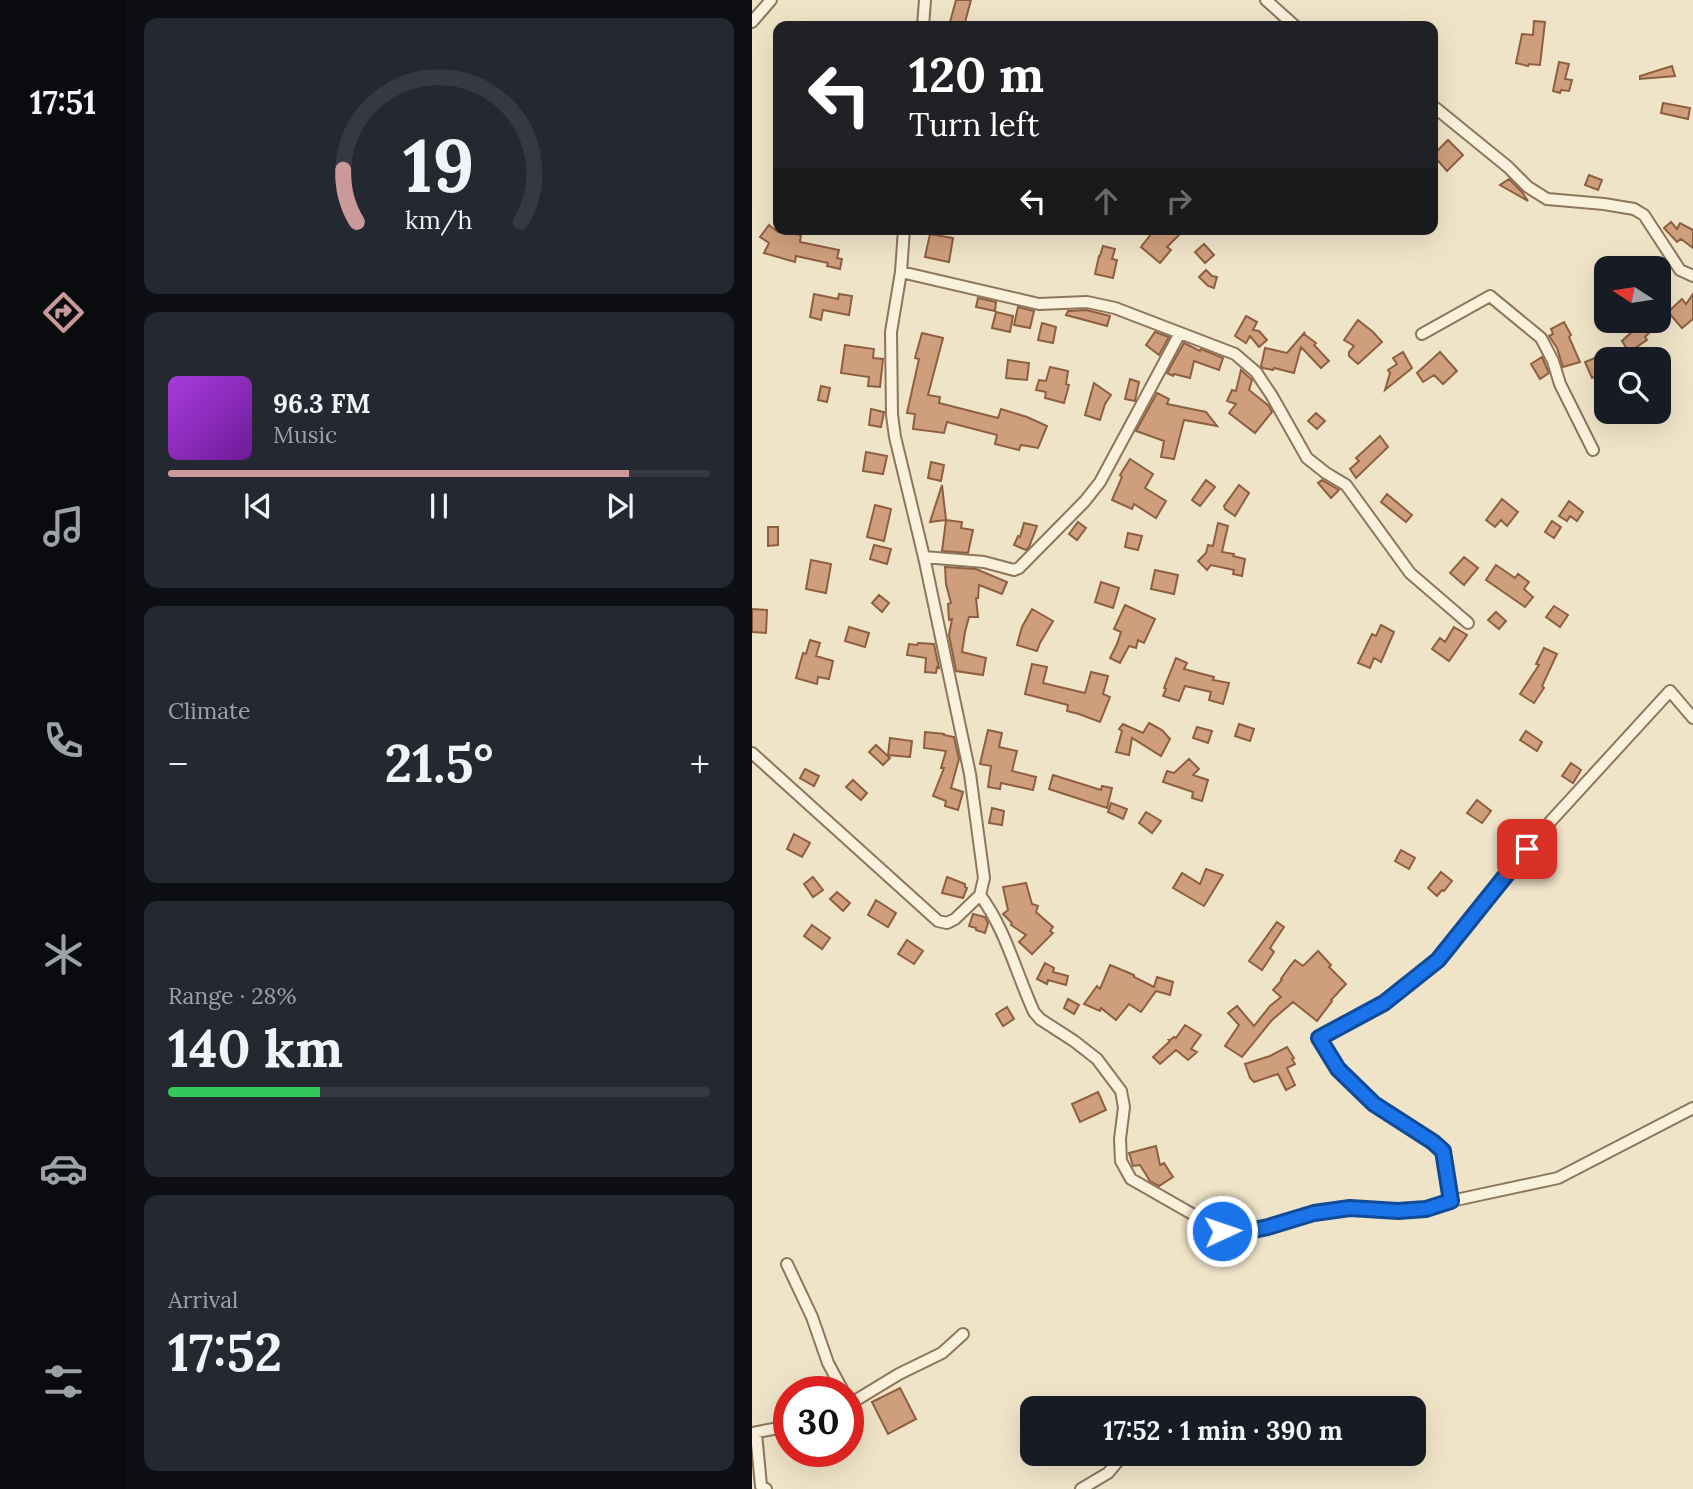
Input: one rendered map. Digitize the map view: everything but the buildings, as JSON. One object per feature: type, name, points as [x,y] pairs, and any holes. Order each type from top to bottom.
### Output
[{"type":"street","points":[[752,22],[771,0]]},
{"type":"street","points":[[923,21],[925,0]]},
{"type":"street","points":[[1266,0],[1289,21]]},
{"type":"street","points":[[1438,110],[1528,187],[1547,199],[1604,204],[1634,209],[1644,215],[1680,270],[1692,276]]},
{"type":"street","points":[[752,753],[938,921],[955,919],[980,895],[984,878],[970,774],[892,415],[891,332],[901,272],[904,235]]},
{"type":"street","points":[[901,272],[1039,303],[1094,303],[1115,307],[1235,355],[1256,372],[1307,458],[1346,485],[1410,573],[1468,623]]},
{"type":"street","points":[[1422,334],[1490,296],[1541,338],[1553,361],[1559,384],[1593,450]]},
{"type":"street","points":[[924,557],[984,562],[1014,570],[1019,568],[1085,501],[1100,482],[1180,333]]},
{"type":"street","points":[[1451,1201],[1443,1151],[1374,1104],[1338,1069],[1319,1038],[1384,1003],[1438,960],[1539,834],[1670,691],[1692,718]]},
{"type":"street","points":[[980,895],[990,908],[1034,1012],[1097,1059],[1121,1091],[1124,1107],[1120,1139],[1121,1161],[1131,1179],[1222,1231],[1235,1234],[1314,1213],[1350,1208],[1398,1211],[1426,1209],[1558,1178],[1692,1108]]},
{"type":"street","points":[[787,1264],[812,1317],[835,1376]]},
{"type":"street","points":[[864,1394],[942,1353],[963,1334]]},
{"type":"street","points":[[766,1489],[761,1486],[754,1433],[773,1429]]},
{"type":"street","points":[[1081,1489],[1108,1473],[1114,1466]]},
{"type":"route","points":[[1222,1231],[1235,1234],[1314,1213],[1350,1208],[1398,1211],[1426,1209],[1451,1201],[1443,1151],[1374,1104],[1338,1069],[1319,1038],[1384,1003],[1438,960],[1527,849]]}]
